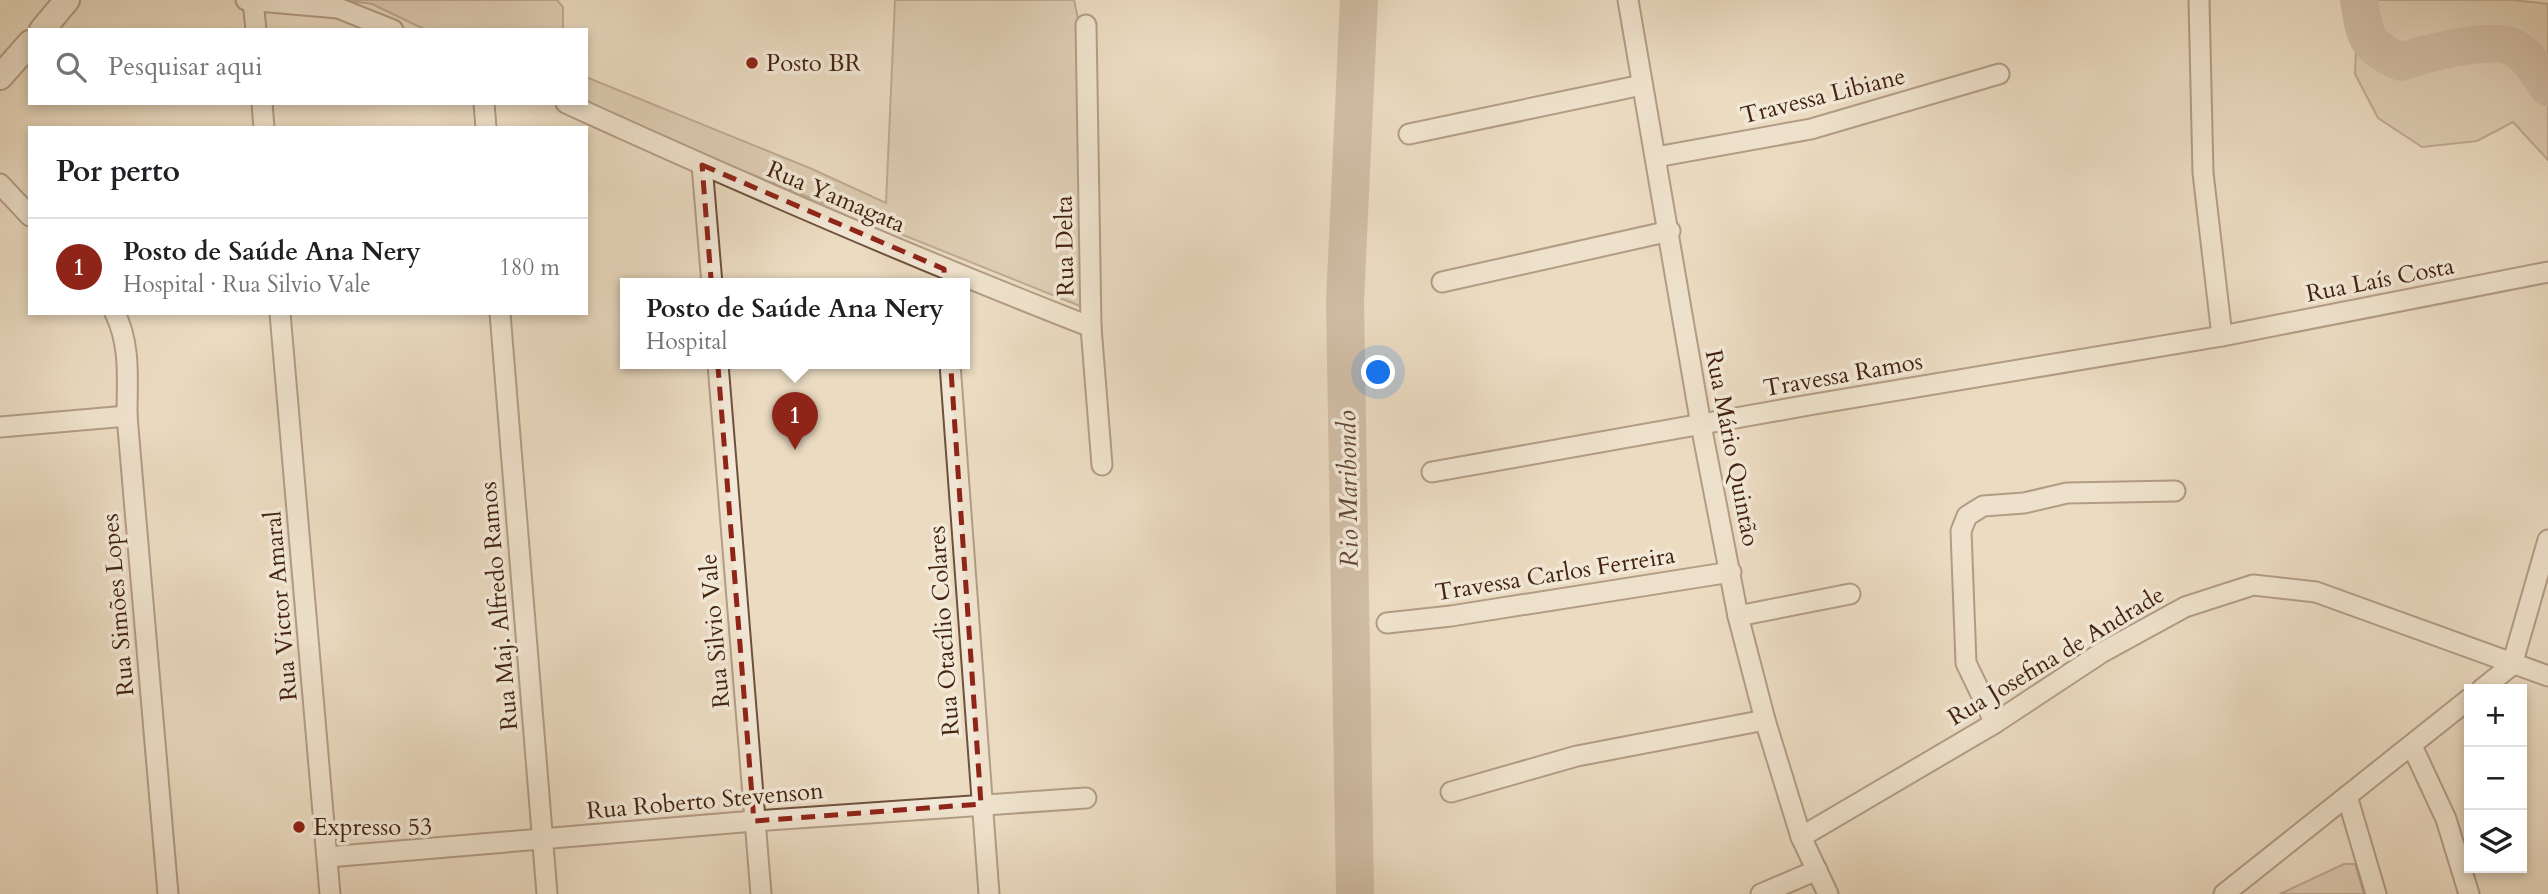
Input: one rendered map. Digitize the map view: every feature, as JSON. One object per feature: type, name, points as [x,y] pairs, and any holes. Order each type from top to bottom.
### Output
[{"type":"street","points":[[43,28],[67,0]]},
{"type":"street","name":"Rua Mário Quintão","points":[[1628,0],[1738,616],[1765,720],[1801,837],[1828,894]]},
{"type":"street","points":[[2199,0],[2203,173],[2222,336]]},
{"type":"street","points":[[256,28],[250,1],[338,8],[388,28]]},
{"type":"street","name":"Rua Delta","points":[[1086,25],[1091,327],[1102,465]]},
{"type":"street","points":[[0,77],[28,45]]},
{"type":"street","name":"Travessa Libiane","points":[[1656,157],[1811,129],[1999,74]]},
{"type":"street","points":[[1409,134],[1642,85]]},
{"type":"street","points":[[262,105],[264,126]]},
{"type":"street","points":[[484,105],[486,126]]},
{"type":"street","name":"Rua Yamagata","points":[[570,105],[944,276]]},
{"type":"street","points":[[702,165],[711,278]]},
{"type":"street","points":[[0,184],[28,214]]},
{"type":"street","points":[[1442,282],[1670,231]]},
{"type":"street","name":"Rua Laís Costa","points":[[2222,336],[2548,272]]},
{"type":"street","name":"Rua Yamagata","points":[[970,285],[1091,327]]},
{"type":"street","name":"Rua Simões Lopes","points":[[116,315],[123,329],[128,353],[127,416],[168,894]]},
{"type":"street","name":"Rua Victor Amaral","points":[[281,315],[330,894]]},
{"type":"street","name":"Rua Maj. Alfredo Ramos","points":[[500,315],[547,894]]},
{"type":"street","name":"Travessa Ramos","points":[[1432,472],[1823,402],[2222,336]]},
{"type":"street","name":"Rua Silvio Vale","points":[[718,369],[761,894]]},
{"type":"street","name":"Rua Otacílio Colares","points":[[950,369],[989,894]]},
{"type":"street","points":[[0,427],[127,416]]},
{"type":"street","points":[[1995,723],[1966,663],[1961,531],[1967,516],[1983,506],[2024,503],[2067,493],[2175,491]]},
{"type":"street","points":[[2488,684],[2512,664],[2548,540]]},
{"type":"street","name":"Travessa Carlos Ferreira","points":[[1387,623],[1464,614],[1731,572]]},
{"type":"street","name":"Rua Josefina de Andrade","points":[[1801,837],[1995,723],[2101,653],[2185,607],[2253,585],[2316,592],[2548,676]]},
{"type":"street","points":[[1738,616],[1850,594]]},
{"type":"street","points":[[2224,894],[2464,703]]},
{"type":"street","points":[[1451,792],[1577,756],[1765,720]]},
{"type":"street","points":[[2412,746],[2446,819],[2469,894]]},
{"type":"street","points":[[2347,796],[2376,894]]},
{"type":"street","name":"Rua Roberto Stevenson","points":[[328,857],[754,821],[1086,798]]},
{"type":"street","points":[[1762,894],[1817,870]]},
{"type":"highlighted area","points":[[702,165],[944,269],[981,804],[754,821]]},
{"type":"shaded area","points":[[343,0],[557,0],[563,7],[563,28],[422,28],[372,4]]},
{"type":"shaded area","points":[[895,0],[1074,0],[1083,42],[1080,306],[674,143],[588,104],[588,78],[812,169],[886,203]]},
{"type":"shaded area","points":[[2358,0],[2513,0],[2548,4],[2548,160],[2513,122],[2477,141],[2422,147],[2378,118],[2355,74]]},
{"type":"shaded area","points":[[2344,864],[2355,864],[2364,894],[2280,894]]},
{"type":"waterway","name":"Rio Maribondo","points":[[1355,894],[1345,301],[1359,0]]},
{"type":"waterway","points":[[2359,0],[2365,32],[2373,45],[2401,62],[2457,47],[2502,44],[2523,54],[2548,87]]},
{"type":"place","name":"Posto BR","points":[[752,63]]},
{"type":"place","name":"Posto de Saúde Ana Nery","points":[[795,450]]},
{"type":"place","name":"Expresso 53","points":[[299,827]]}]
